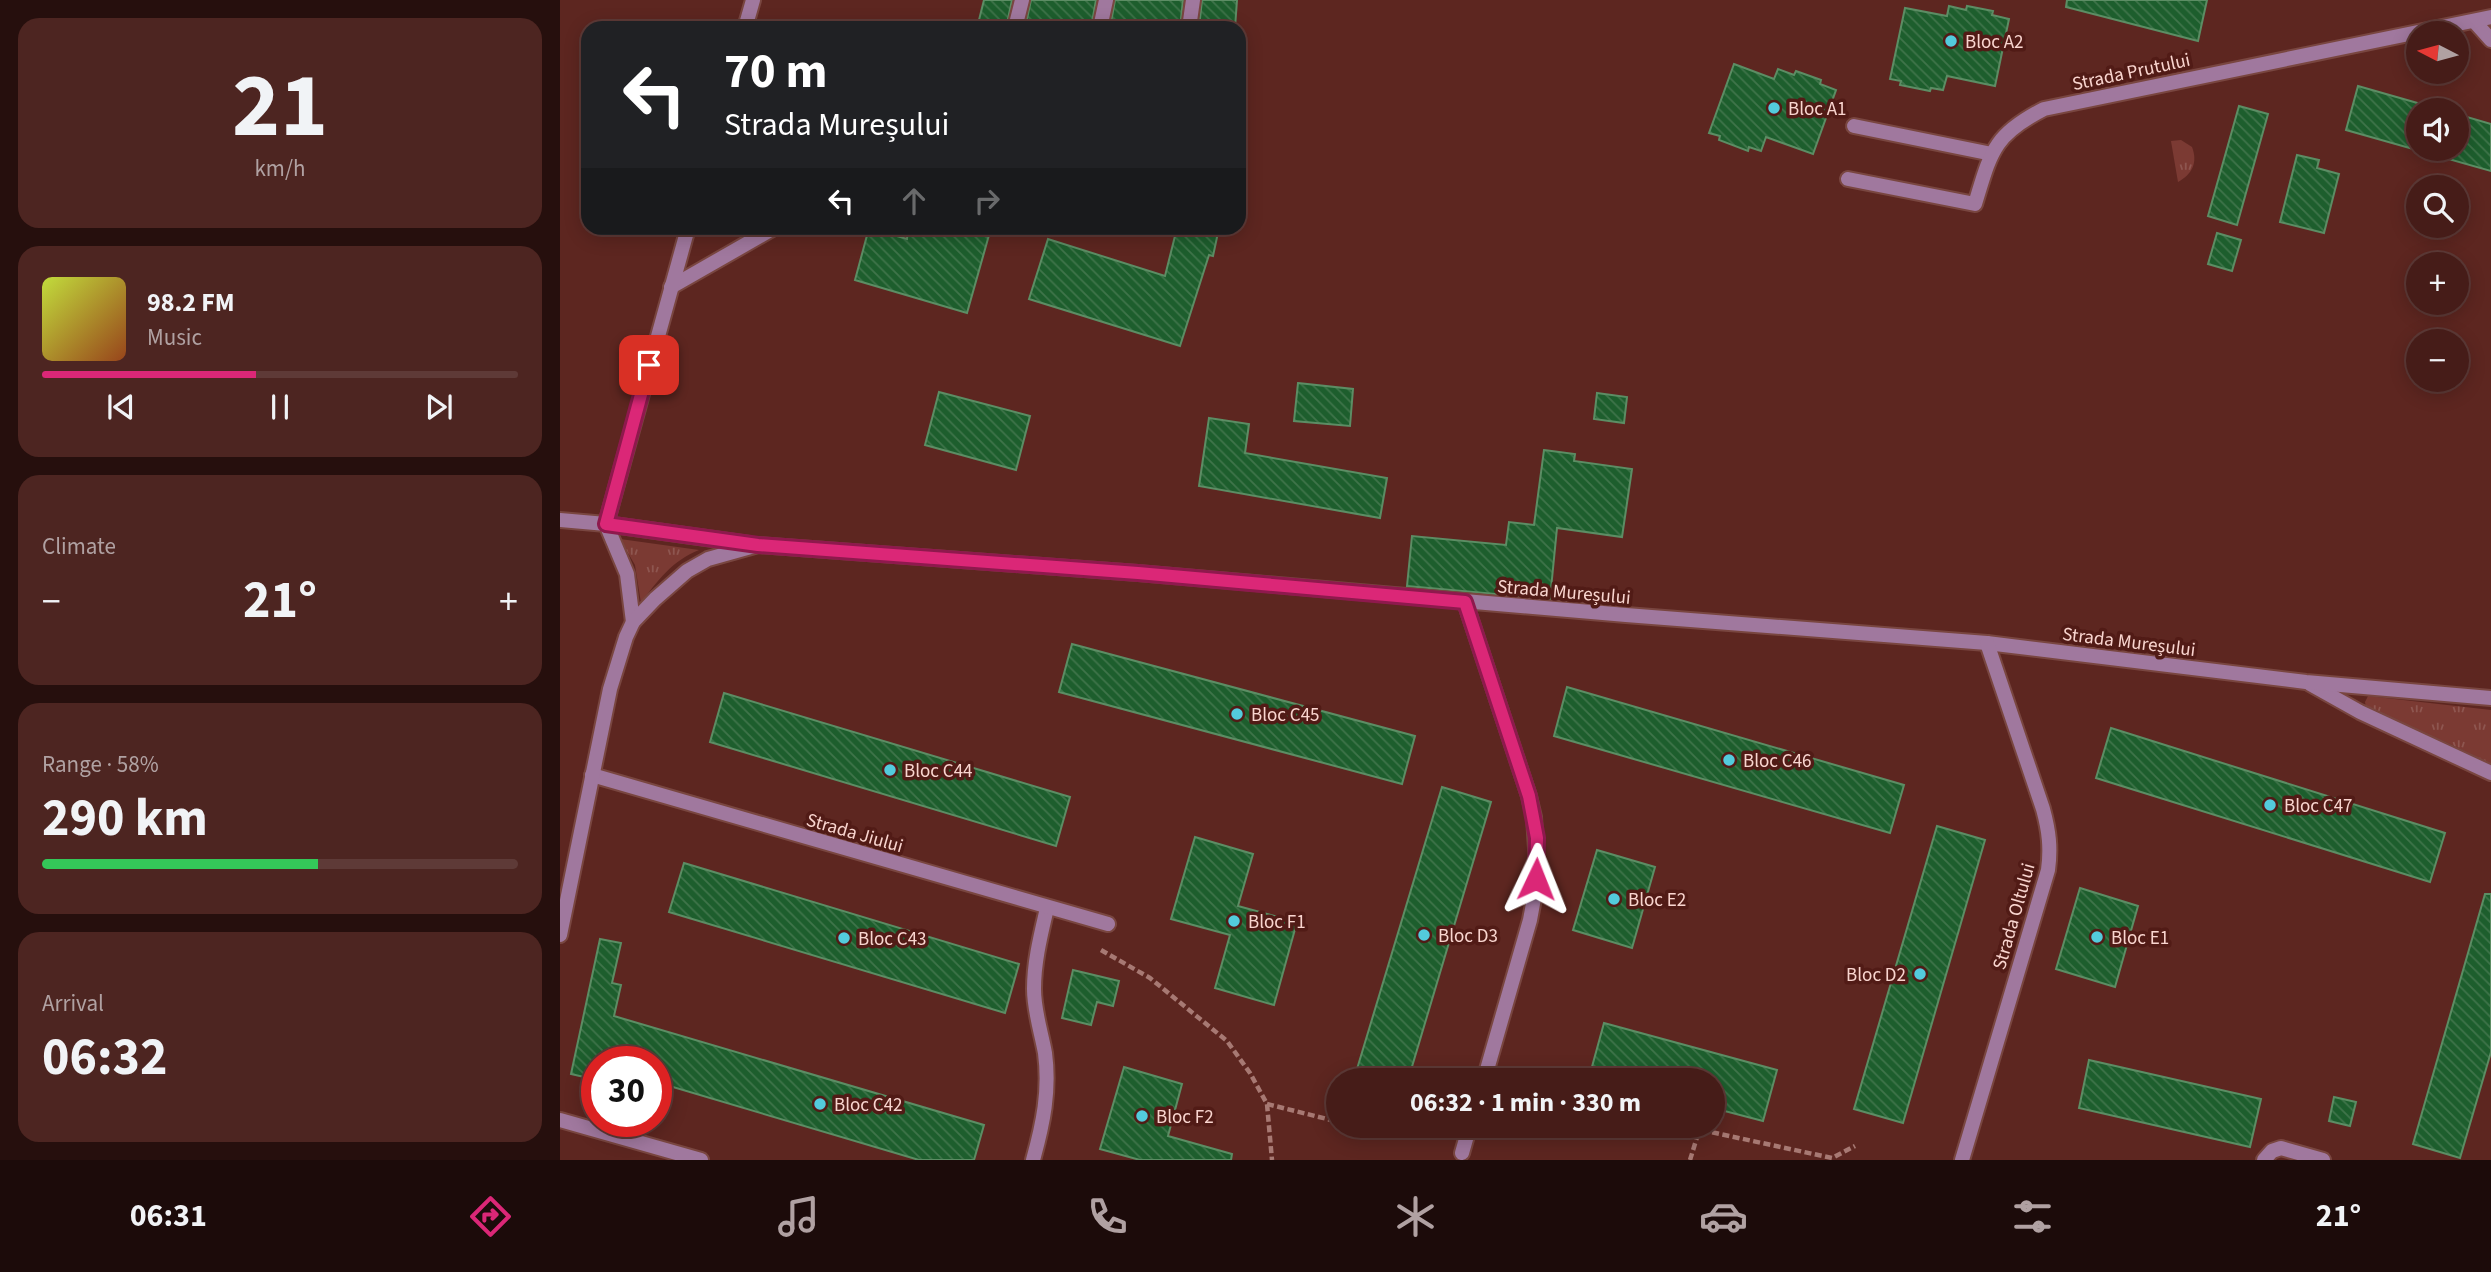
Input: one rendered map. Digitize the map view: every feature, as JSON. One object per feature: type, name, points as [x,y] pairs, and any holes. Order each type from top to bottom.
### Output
[{"type":"street","points":[[747,21],[753,0]]},
{"type":"street","points":[[1018,21],[1022,0]]},
{"type":"street","points":[[1102,21],[1106,0]]},
{"type":"street","points":[[1190,21],[1193,0]]},
{"type":"street","name":"Strada Prutului","points":[[1848,179],[1975,204],[1992,154],[2003,134],[2044,109],[2491,17]]},
{"type":"street","points":[[2474,20],[2491,40]]},
{"type":"street","points":[[1854,126],[1992,154]]},
{"type":"street","points":[[634,622],[627,574],[606,524],[686,235]]},
{"type":"street","points":[[671,287],[762,235]]},
{"type":"street","points":[[560,520],[758,545]]},
{"type":"street","name":"Strada Mureșului","points":[[560,935],[619,656],[634,622],[687,571],[708,559],[758,545],[1128,572],[1465,602],[1987,643],[2306,682],[2491,698]]},
{"type":"street","points":[[1465,602],[1529,796],[1537,838],[1535,894],[1530,920],[1487,1068]]},
{"type":"street","name":"Strada Oltului","points":[[1962,1160],[2048,870],[2051,852],[2050,833],[2043,809],[1987,643]]},
{"type":"street","name":"Strada Mureșului","points":[[2306,682],[2360,712],[2491,773]]},
{"type":"street","name":"Strada Jiului","points":[[592,775],[1108,924]]},
{"type":"street","points":[[1033,1160],[1045,1116],[1047,1096],[1045,1055],[1035,1012],[1034,988],[1035,964],[1047,908]]},
{"type":"street","points":[[560,1120],[701,1160]]},
{"type":"street","points":[[1462,1153],[1466,1138]]},
{"type":"street","points":[[2264,1160],[2272,1150],[2280,1148],[2323,1160]]},
{"type":"path","points":[[1101,950],[1150,978],[1227,1041],[1250,1073],[1267,1104],[1272,1160]]},
{"type":"path","points":[[1267,1104],[1326,1119]]},
{"type":"path","points":[[1690,1160],[1698,1134],[1706,1131],[1832,1158],[1855,1146]]},
{"type":"green space","points":[[2181,140],[2192,147],[2194,163],[2190,172],[2178,182],[2171,141]]},
{"type":"green space","points":[[620,539],[699,550],[673,565],[641,603],[635,565]]},
{"type":"green space","points":[[2368,696],[2491,710],[2491,764],[2371,710],[2366,707]]},
{"type":"building","points":[[984,0],[1012,0],[1008,21],[979,21]]},
{"type":"building","points":[[1031,0],[1096,0],[1092,21],[1026,21]]},
{"type":"building","points":[[1115,0],[1183,0],[1181,21],[1111,21]]},
{"type":"building","points":[[1202,0],[1237,0],[1236,21],[1200,21]]},
{"type":"building","points":[[2067,0],[2207,0],[2198,41],[2066,7]]},
{"type":"building","name":"Bloc A2","points":[[1949,6],[1993,11],[1992,15],[2009,19],[1995,86],[1947,76],[1943,90],[1931,88],[1930,91],[1900,85],[1901,81],[1890,79],[1905,8],[1947,16]]},
{"type":"building","name":"Bloc A1","points":[[1734,64],[1774,79],[1778,69],[1794,75],[1796,71],[1821,80],[1820,84],[1836,90],[1813,154],[1766,137],[1761,151],[1749,147],[1748,151],[1719,140],[1720,136],[1709,133]]},
{"type":"building","points":[[2358,86],[2406,100],[2406,147],[2346,130]]},
{"type":"building","points":[[2239,106],[2268,114],[2237,225],[2208,216]]},
{"type":"building","points":[[2469,118],[2491,124],[2491,171],[2456,161],[2469,161]]},
{"type":"building","points":[[2297,155],[2319,160],[2317,168],[2339,174],[2324,233],[2280,222]]},
{"type":"building","points":[[2217,233],[2241,240],[2232,271],[2208,264]]},
{"type":"building","points":[[867,235],[893,235],[907,239],[907,235],[989,235],[967,313],[855,280]]},
{"type":"building","points":[[1175,235],[1218,235],[1213,256],[1209,255],[1180,346],[1029,299],[1048,239],[1165,276]]},
{"type":"building","points":[[1298,383],[1353,389],[1350,426],[1294,421]]},
{"type":"building","points":[[939,392],[1030,416],[1016,470],[925,445]]},
{"type":"building","points":[[1597,393],[1627,397],[1624,423],[1594,419]]},
{"type":"building","points":[[1209,418],[1249,424],[1245,453],[1387,478],[1380,518],[1199,486]]},
{"type":"building","points":[[1544,450],[1575,454],[1574,461],[1632,469],[1622,537],[1557,528],[1550,599],[1407,586],[1412,536],[1506,545],[1509,522],[1534,525]]},
{"type":"building","name":"Bloc C45","points":[[1072,644],[1415,736],[1402,784],[1059,692]]},
{"type":"building","name":"Bloc C46","points":[[1567,687],[1904,785],[1890,833],[1554,736]]},
{"type":"building","name":"Bloc C44","points":[[724,693],[1070,797],[1056,846],[710,742]]},
{"type":"building","name":"Bloc C47","points":[[2111,728],[2445,833],[2430,882],[2096,778]]},
{"type":"building","name":"Bloc D3","points":[[1442,787],[1491,802],[1412,1068],[1357,1068]]},
{"type":"building","name":"Bloc D2","points":[[1937,826],[1985,840],[1903,1123],[1854,1109]]},
{"type":"building","name":"Bloc F1","points":[[1195,837],[1253,854],[1238,906],[1297,922],[1274,1005],[1215,988],[1230,935],[1171,919]]},
{"type":"building","name":"Bloc E2","points":[[1597,850],[1655,867],[1632,948],[1573,930]]},
{"type":"building","name":"Bloc C43","points":[[684,863],[1019,964],[1005,1013],[669,912]]},
{"type":"building","name":"Bloc E1","points":[[2080,888],[2138,906],[2115,987],[2056,969]]},
{"type":"building","points":[[2485,894],[2491,894],[2491,1052],[2460,1158],[2413,1144]]},
{"type":"building","name":"Bloc C42","points":[[600,939],[621,943],[612,983],[621,985],[614,1016],[984,1125],[974,1160],[919,1160],[672,1087],[672,1046],[581,1046],[581,1076],[571,1074]]},
{"type":"building","points":[[1073,970],[1119,981],[1113,1006],[1097,1002],[1091,1025],[1062,1018]]},
{"type":"building","points":[[1604,1023],[1777,1070],[1763,1121],[1725,1111],[1725,1068],[1592,1068]]},
{"type":"building","points":[[2089,1060],[2261,1099],[2250,1147],[2079,1108]]},
{"type":"building","name":"Bloc F2","points":[[1124,1067],[1182,1084],[1168,1136],[1232,1154],[1231,1160],[1140,1160],[1100,1149]]},
{"type":"building","points":[[2334,1097],[2356,1102],[2350,1126],[2329,1121]]},
{"type":"place","name":"Bloc A2","points":[[1951,41]]},
{"type":"place","name":"Bloc A1","points":[[1774,108]]},
{"type":"place","name":"Bloc C45","points":[[1237,714]]},
{"type":"place","name":"Bloc C46","points":[[1729,760]]},
{"type":"place","name":"Bloc C44","points":[[890,770]]},
{"type":"place","name":"Bloc C47","points":[[2270,805]]},
{"type":"place","name":"Bloc E2","points":[[1614,899]]},
{"type":"place","name":"Bloc F1","points":[[1234,921]]},
{"type":"place","name":"Bloc D3","points":[[1424,935]]},
{"type":"place","name":"Bloc E1","points":[[2097,937]]},
{"type":"place","name":"Bloc C43","points":[[844,938]]},
{"type":"place","name":"Bloc D2","points":[[1920,974]]},
{"type":"place","name":"Bloc C42","points":[[820,1104]]},
{"type":"place","name":"Bloc F2","points":[[1142,1116]]},
{"type":"route","points":[[649,365],[606,524],[758,545],[1138,573],[1465,602],[1529,796],[1537,838],[1536,879]]}]
